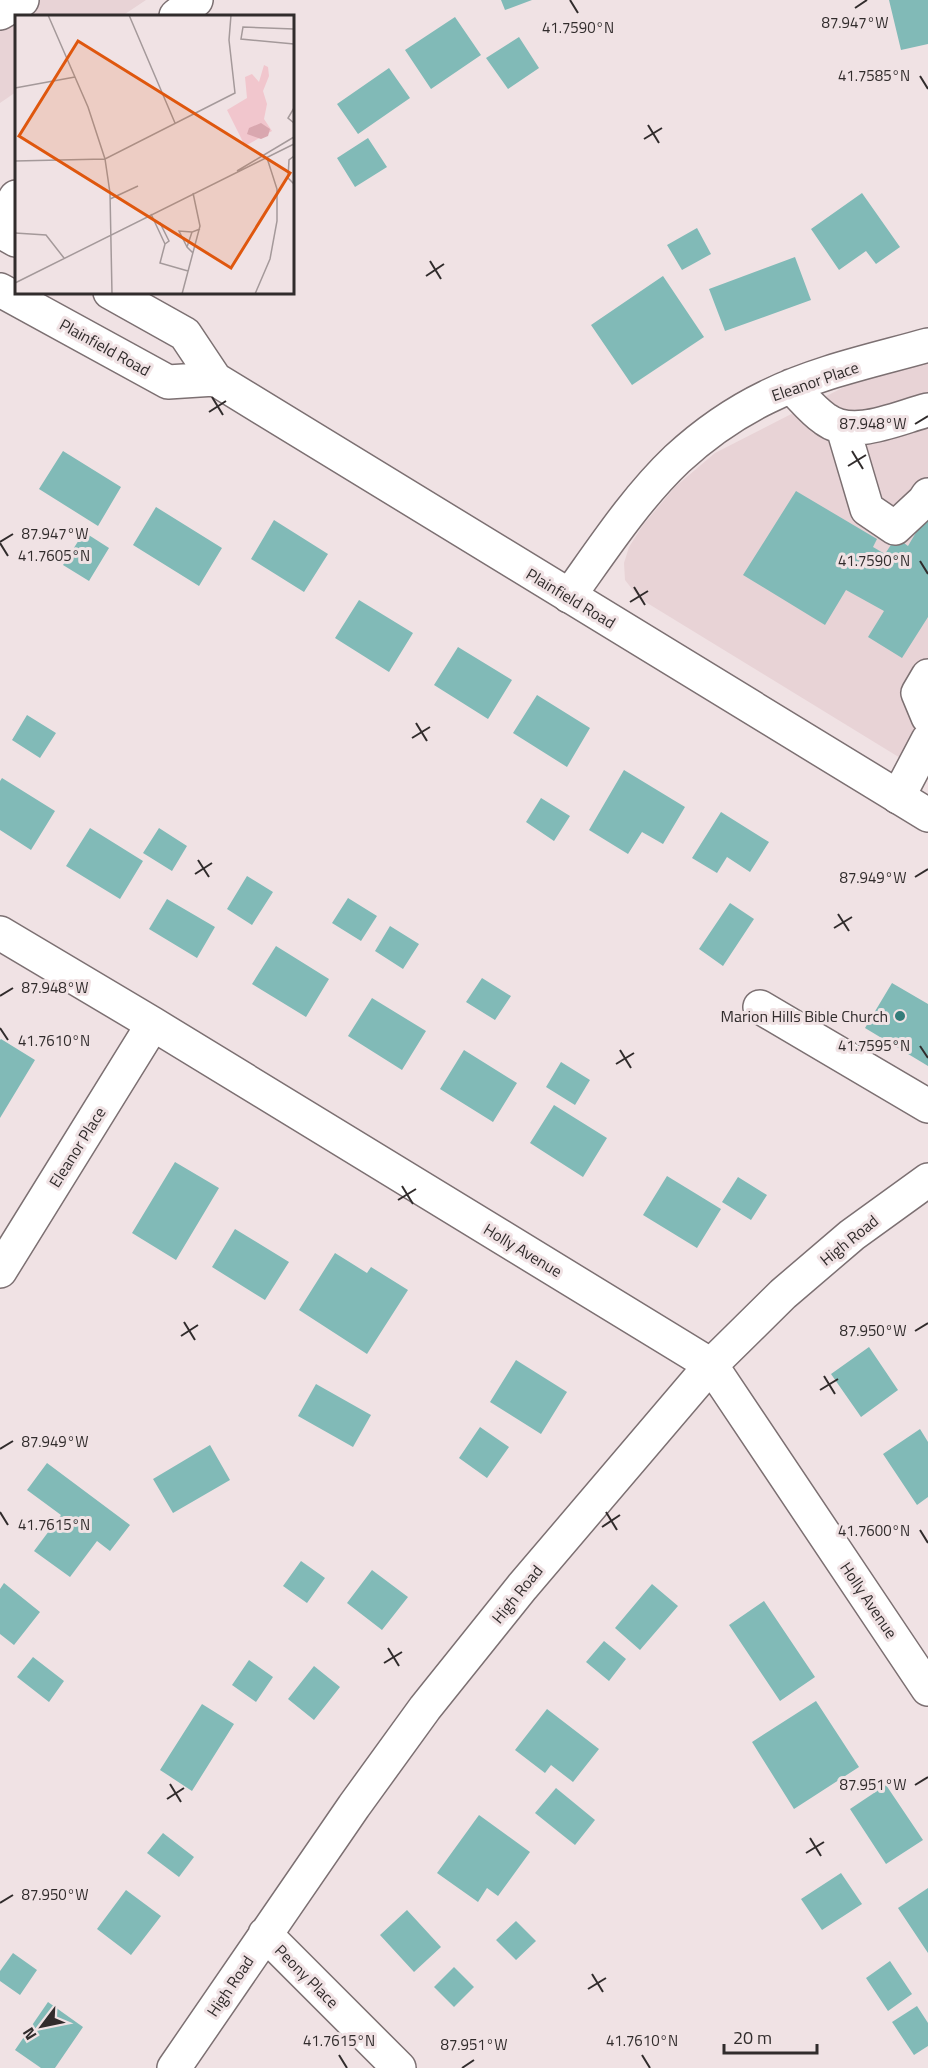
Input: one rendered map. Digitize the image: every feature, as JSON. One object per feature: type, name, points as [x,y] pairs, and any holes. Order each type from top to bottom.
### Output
[{"type":"street","points":[[0,13],[22,0]]},
{"type":"street","points":[[177,15],[196,0]]},
{"type":"street","points":[[0,223],[15,199]]},
{"type":"street","points":[[0,231],[15,239]]},
{"type":"street","name":"Plainfield Road","points":[[0,290],[168,381],[215,379]]},
{"type":"street","name":"Plainfield Road","points":[[114,294],[185,334],[215,379],[928,815]]},
{"type":"street","name":"Eleanor Place","points":[[569,596],[646,493],[676,460],[716,427],[766,397],[790,387],[928,345]]},
{"type":"street","points":[[790,387],[825,419],[843,428],[862,428],[928,410]]},
{"type":"street","points":[[843,428],[867,509],[895,528],[928,495]]},
{"type":"street","points":[[928,676],[918,693],[928,717]]},
{"type":"street","points":[[898,797],[928,740]]},
{"type":"street","name":"Holly Avenue","points":[[0,933],[711,1365],[928,1689]]},
{"type":"street","points":[[760,1007],[928,1106]]},
{"type":"street","name":"Eleanor Place","points":[[0,1271],[153,1024]]},
{"type":"street","name":"High Road","points":[[174,2068],[354,1806],[425,1708],[522,1587],[711,1365],[783,1294],[852,1235],[928,1180]]},
{"type":"street","name":"Peony Place","points":[[266,1934],[399,2068]]},
{"type":"shaded area","points":[[0,0],[146,0],[124,15],[15,15],[15,93],[0,103]]},
{"type":"shaded area","points":[[928,359],[928,775],[639,598],[625,580],[624,563],[629,547],[643,525],[675,487],[715,453],[844,387],[879,373]]},
{"type":"building","points":[[501,0],[532,0],[505,10]]},
{"type":"building","points":[[889,0],[928,0],[928,44],[901,50]]},
{"type":"building","points":[[455,17],[481,55],[431,89],[405,50]]},
{"type":"building","points":[[519,37],[539,68],[508,89],[486,58]]},
{"type":"building","points":[[389,68],[410,98],[358,134],[337,104]]},
{"type":"building","points":[[368,138],[387,167],[355,187],[337,158]]},
{"type":"building","points":[[862,193],[900,247],[876,264],[866,251],[839,270],[811,229]]},
{"type":"building","points":[[697,228],[711,254],[682,270],[667,245]]},
{"type":"building","points":[[795,257],[811,300],[725,331],[709,289]]},
{"type":"building","points":[[663,276],[704,337],[632,385],[591,325]]},
{"type":"building","points":[[63,451],[121,487],[98,526],[39,489]]},
{"type":"building","points":[[796,491],[877,539],[873,547],[885,554],[896,537],[908,546],[928,512],[928,617],[902,658],[868,637],[884,611],[846,590],[825,625],[743,575]]},
{"type":"building","points":[[156,507],[222,548],[199,586],[133,545]]},
{"type":"building","points":[[274,520],[328,554],[304,592],[251,559]]},
{"type":"building","points":[[84,532],[109,548],[89,581],[63,565]]},
{"type":"building","points":[[359,600],[413,633],[389,672],[335,638]]},
{"type":"building","points":[[458,647],[512,680],[488,719],[434,685]]},
{"type":"building","points":[[537,695],[590,728],[567,767],[513,733]]},
{"type":"building","points":[[27,715],[56,733],[40,758],[12,740]]},
{"type":"building","points":[[624,770],[685,807],[663,844],[642,832],[628,854],[589,830]]},
{"type":"building","points":[[2,778],[55,811],[31,850],[0,830],[0,781]]},
{"type":"building","points":[[541,798],[570,816],[554,841],[526,822]]},
{"type":"building","points":[[721,812],[769,842],[750,872],[727,857],[717,873],[692,858]]},
{"type":"building","points":[[90,828],[143,861],[120,899],[66,866]]},
{"type":"building","points":[[159,828],[187,846],[172,871],[143,853]]},
{"type":"building","points":[[247,876],[273,892],[252,925],[227,909]]},
{"type":"building","points":[[348,898],[377,916],[361,941],[332,923]]},
{"type":"building","points":[[167,899],[215,927],[197,958],[149,929]]},
{"type":"building","points":[[730,903],[754,919],[723,966],[699,949]]},
{"type":"building","points":[[390,926],[419,944],[403,969],[375,951]]},
{"type":"building","points":[[276,946],[329,979],[306,1017],[252,984]]},
{"type":"building","points":[[482,978],[511,996],[495,1020],[466,1002]]},
{"type":"building","name":"Marion Hills Bible Church","points":[[892,983],[928,1004],[928,1066],[865,1028]]},
{"type":"building","points":[[372,998],[426,1031],[402,1070],[348,1036]]},
{"type":"building","points":[[0,1040],[35,1060],[0,1118]]},
{"type":"building","points":[[464,1050],[517,1083],[493,1122],[440,1089]]},
{"type":"building","points":[[561,1062],[590,1080],[575,1105],[546,1087]]},
{"type":"building","points":[[554,1105],[607,1138],[583,1177],[530,1143]]},
{"type":"building","points":[[175,1162],[219,1188],[176,1260],[132,1233]]},
{"type":"building","points":[[667,1176],[721,1209],[697,1248],[643,1215]]},
{"type":"building","points":[[738,1177],[767,1195],[751,1220],[722,1202]]},
{"type":"building","points":[[235,1229],[289,1262],[265,1300],[212,1267]]},
{"type":"building","points":[[335,1253],[367,1273],[371,1267],[408,1290],[367,1354],[299,1310]]},
{"type":"building","points":[[869,1347],[898,1390],[861,1417],[831,1374]]},
{"type":"building","points":[[516,1360],[567,1392],[541,1434],[490,1402]]},
{"type":"building","points":[[316,1384],[371,1415],[353,1447],[298,1416]]},
{"type":"building","points":[[480,1427],[509,1447],[487,1478],[459,1458]]},
{"type":"building","points":[[920,1429],[928,1442],[928,1497],[917,1505],[883,1454]]},
{"type":"building","points":[[210,1445],[230,1480],[173,1513],[153,1479]]},
{"type":"building","points":[[47,1463],[130,1525],[110,1551],[97,1541],[70,1577],[34,1551],[61,1515],[27,1490]]},
{"type":"building","points":[[301,1561],[325,1578],[307,1603],[283,1586]]},
{"type":"building","points":[[372,1570],[408,1597],[382,1630],[347,1603]]},
{"type":"building","points":[[4,1583],[40,1612],[14,1645],[0,1634],[0,1589]]},
{"type":"building","points":[[652,1584],[678,1606],[640,1650],[615,1628]]},
{"type":"building","points":[[764,1601],[815,1677],[780,1701],[729,1625]]},
{"type":"building","points":[[604,1641],[626,1659],[609,1681],[586,1662]]},
{"type":"building","points":[[33,1657],[64,1681],[49,1702],[17,1677]]},
{"type":"building","points":[[249,1660],[273,1677],[256,1702],[232,1685]]},
{"type":"building","points":[[314,1666],[340,1687],[314,1720],[288,1699]]},
{"type":"building","points":[[816,1701],[859,1767],[794,1809],[752,1742]]},
{"type":"building","points":[[202,1704],[234,1724],[192,1791],[160,1770]]},
{"type":"building","points":[[547,1709],[599,1749],[573,1782],[551,1765],[545,1773],[515,1750]]},
{"type":"building","points":[[886,1785],[923,1840],[886,1864],[850,1809]]},
{"type":"building","points":[[556,1788],[595,1820],[575,1845],[535,1813]]},
{"type":"building","points":[[479,1815],[530,1852],[498,1896],[487,1888],[478,1902],[437,1873]]},
{"type":"building","points":[[163,1833],[194,1857],[179,1877],[147,1853]]},
{"type":"building","points":[[841,1873],[862,1904],[822,1930],[801,1899]]},
{"type":"building","points":[[928,1888],[928,1953],[898,1908]]},
{"type":"building","points":[[126,1890],[161,1916],[131,1955],[97,1929]]},
{"type":"building","points":[[407,1910],[441,1947],[414,1972],[380,1935]]},
{"type":"building","points":[[516,1921],[536,1941],[516,1960],[496,1940]]},
{"type":"building","points":[[13,1953],[37,1970],[20,1995],[0,1981],[0,1971]]},
{"type":"building","points":[[890,1961],[912,1994],[888,2011],[866,1978]]},
{"type":"building","points":[[454,1967],[474,1987],[454,2007],[434,1987]]},
{"type":"building","points":[[48,2002],[83,2027],[55,2068],[41,2068],[15,2050]]},
{"type":"building","points":[[917,2006],[928,2023],[928,2046],[914,2055],[892,2022]]},
{"type":"place","name":"Marion Hills Bible Church","points":[[900,1016]]}]
